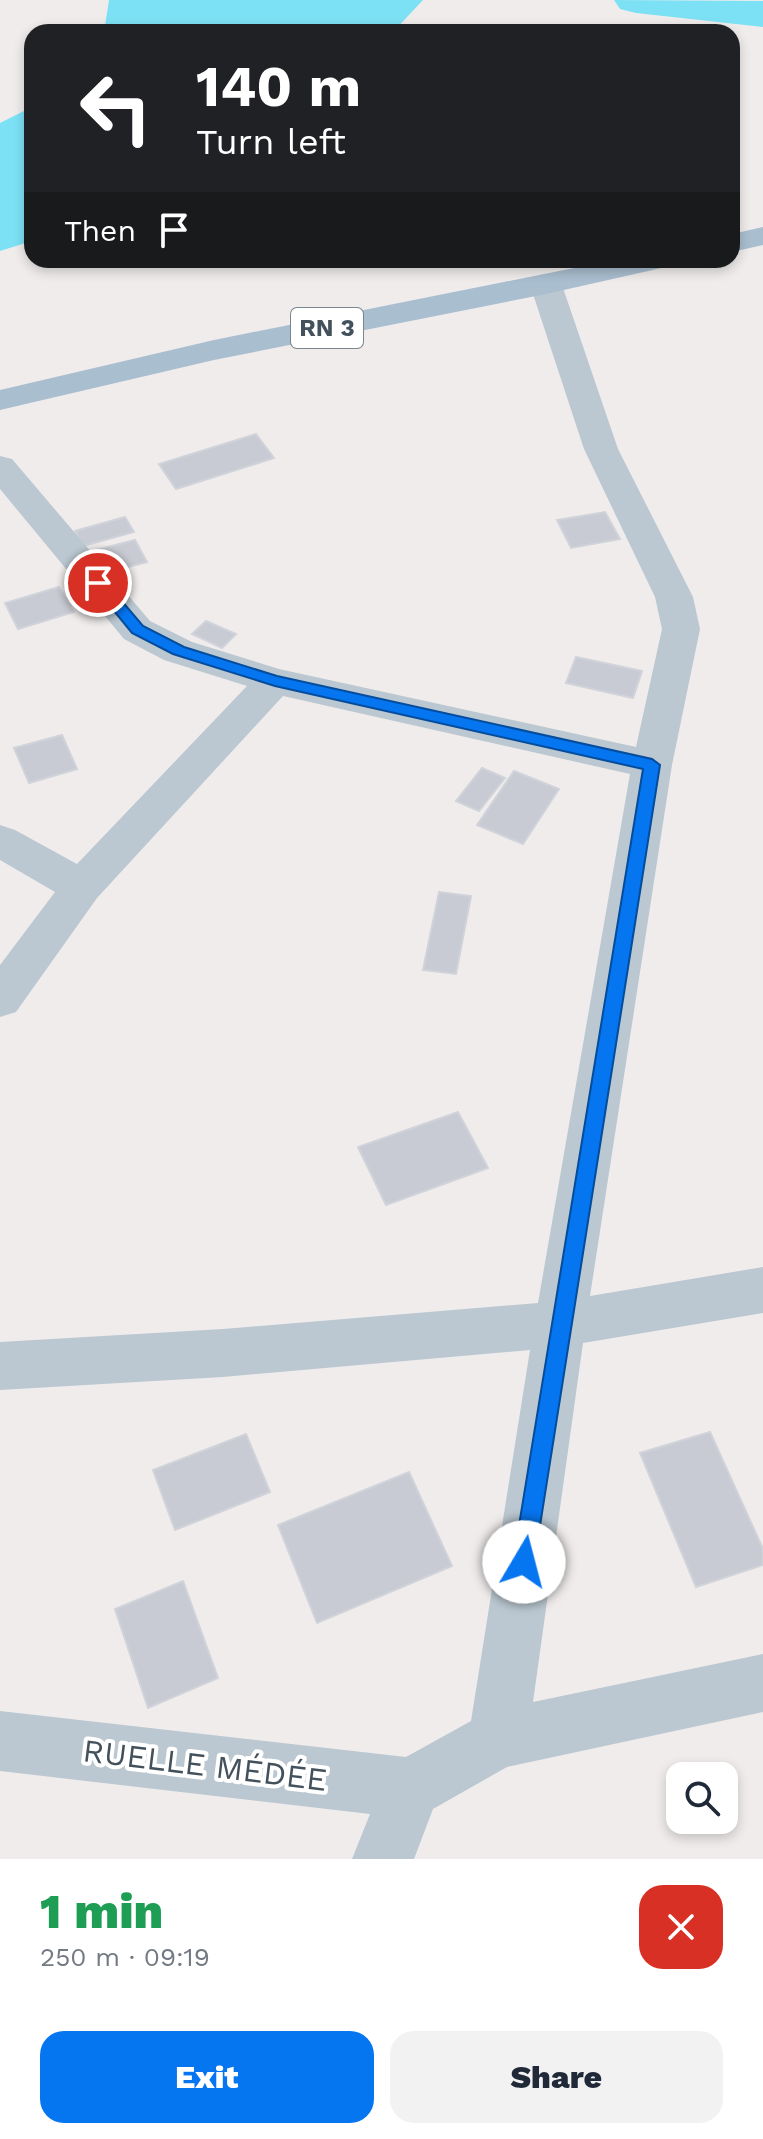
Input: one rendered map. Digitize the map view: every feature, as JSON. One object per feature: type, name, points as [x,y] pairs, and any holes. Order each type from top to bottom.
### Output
[{"type":"main road","points":[[740,241],[763,236]]},
{"type":"main road","name":"RN 3","points":[[0,400],[214,350],[620,268]]},
{"type":"street","points":[[498,1739],[560,1324],[652,765],[681,629],[674,597],[601,449],[546,285]]},
{"type":"street","points":[[0,467],[137,630],[178,651],[275,681],[652,765]]},
{"type":"street","points":[[0,999],[82,887],[275,681]]},
{"type":"street","points":[[0,841],[82,887]]},
{"type":"street","points":[[0,1366],[223,1353],[560,1324],[763,1290]]},
{"type":"street","points":[[383,1859],[410,1788],[498,1739],[763,1683]]},
{"type":"street","name":"RUELLE MÉDÉE","points":[[0,1741],[410,1788]]},
{"type":"water","points":[[109,0],[423,0],[400,24],[105,24]]},
{"type":"water","points":[[24,111],[24,244],[0,251],[0,123]]},
{"type":"building","points":[[256,434],[274,458],[176,489],[159,464]]},
{"type":"building","points":[[605,512],[620,539],[571,548],[557,520]]},
{"type":"building","points":[[125,517],[134,532],[83,546],[75,531]]},
{"type":"building","points":[[135,540],[147,562],[92,576],[81,554]]},
{"type":"building","points":[[59,587],[74,612],[18,629],[5,603]]},
{"type":"building","points":[[206,621],[236,634],[222,648],[192,634]]},
{"type":"building","points":[[576,657],[642,671],[633,698],[566,683]]},
{"type":"building","points":[[62,735],[77,769],[29,783],[14,748]]},
{"type":"building","points":[[482,768],[505,778],[479,811],[456,801]]},
{"type":"building","points":[[514,771],[559,789],[523,844],[477,825]]},
{"type":"building","points":[[439,892],[471,896],[456,974],[423,970]]},
{"type":"building","points":[[458,1112],[488,1168],[386,1205],[358,1147]]},
{"type":"building","points":[[710,1432],[763,1549],[763,1565],[696,1587],[640,1453]]},
{"type":"building","points":[[246,1434],[270,1492],[175,1530],[153,1470]]},
{"type":"building","points":[[409,1472],[452,1566],[317,1623],[278,1525]]},
{"type":"building","points":[[183,1581],[218,1678],[148,1708],[115,1609]]},
{"type":"waterway","points":[[636,0],[763,14]]},
{"type":"route","points":[[98,583],[137,630],[178,651],[275,681],[652,765],[524,1562]]}]
